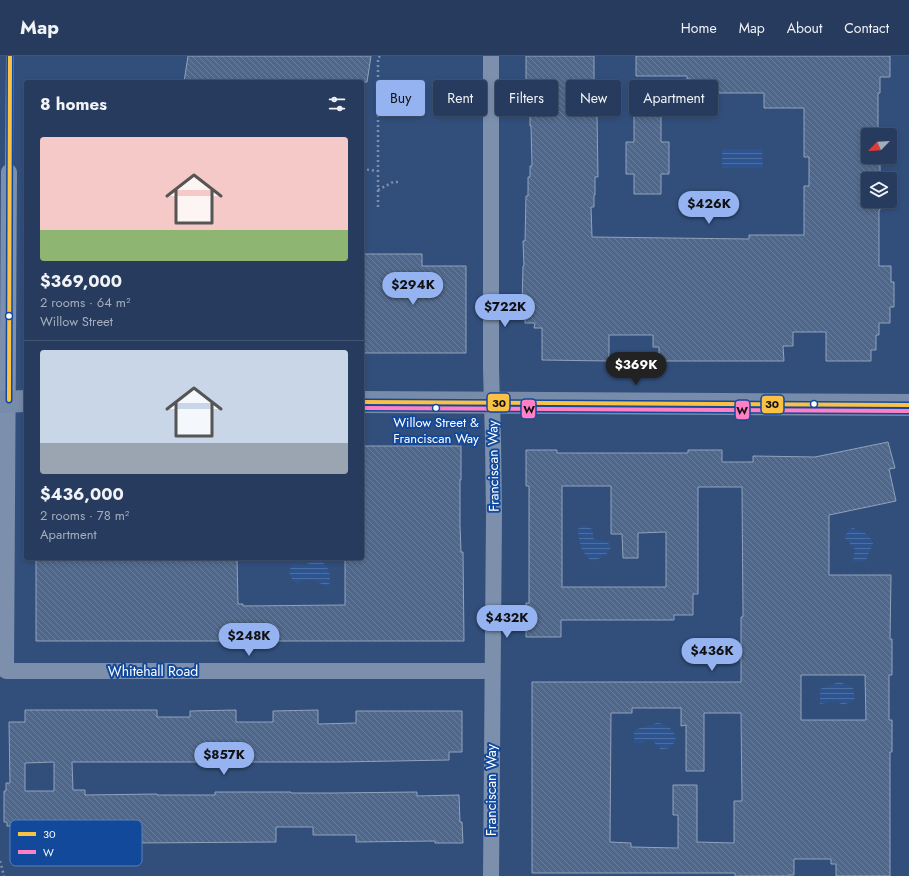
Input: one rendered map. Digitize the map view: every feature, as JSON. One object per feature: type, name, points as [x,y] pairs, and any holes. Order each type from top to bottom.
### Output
[{"type":"street","name":"Franciscan Way","points":[[491,56],[491,368],[494,514],[491,876]]},
{"type":"street","points":[[6,166],[12,401]]},
{"type":"street","name":"Whitehall Road","points":[[12,401],[6,672],[492,671]]},
{"type":"street","points":[[364,402],[909,405]]},
{"type":"lane","points":[[6,166],[10,56]]},
{"type":"path","points":[[378,207],[378,58],[380,56]]},
{"type":"path","points":[[364,168],[378,171]]},
{"type":"path","points":[[378,190],[393,182],[402,182]]},
{"type":"path","points":[[0,861],[4,876]]},
{"type":"water","points":[[722,149],[762,149],[763,168],[722,168]]},
{"type":"water","points":[[584,525],[592,529],[594,539],[606,542],[611,547],[603,556],[592,561],[583,551],[579,538],[578,529]]},
{"type":"water","points":[[853,528],[868,535],[873,543],[866,560],[863,562],[853,561],[855,549],[844,537],[850,529]]},
{"type":"water","points":[[318,560],[327,567],[330,577],[329,585],[326,586],[312,580],[297,583],[293,581],[289,572],[292,565],[296,564],[304,566]]},
{"type":"water","points":[[839,682],[853,687],[855,700],[843,705],[836,701],[820,704],[820,689]]},
{"type":"water","points":[[657,723],[668,726],[674,734],[676,741],[669,748],[661,750],[652,740],[647,740],[643,743],[634,743],[634,730]]},
{"type":"building","points":[[188,56],[371,56],[367,82],[364,82],[364,80],[184,80]]},
{"type":"building","points":[[526,56],[594,56],[594,80],[566,80],[566,116],[597,116],[598,177],[595,177],[594,207],[591,207],[592,237],[749,239],[749,235],[804,235],[804,186],[809,186],[809,157],[804,157],[804,108],[764,108],[764,93],[718,93],[718,80],[691,80],[687,79],[687,76],[636,76],[636,56],[890,56],[890,77],[880,77],[880,93],[878,93],[878,128],[861,128],[861,164],[880,164],[880,172],[861,172],[861,208],[880,208],[879,266],[891,266],[891,282],[894,282],[894,307],[890,307],[890,323],[879,323],[879,335],[876,335],[876,350],[871,350],[871,361],[826,361],[826,332],[793,332],[793,346],[783,346],[784,361],[659,361],[659,347],[653,347],[653,335],[609,335],[609,361],[542,360],[542,328],[534,328],[535,323],[525,323],[525,306],[522,306],[524,266],[523,241],[525,241],[526,196],[528,196],[528,177],[530,177],[530,166],[532,166],[530,116],[558,116],[558,80],[526,80]]},
{"type":"building","points":[[634,116],[661,116],[661,142],[669,142],[669,174],[661,174],[661,194],[634,194],[634,174],[626,174],[626,142],[634,142]]},
{"type":"building","points":[[364,254],[422,254],[422,266],[466,266],[466,353],[364,353]]},
{"type":"building","points":[[888,442],[895,468],[889,469],[896,501],[829,515],[829,575],[891,575],[890,639],[892,639],[892,675],[889,675],[889,720],[892,720],[892,752],[890,752],[890,876],[836,876],[836,864],[831,864],[831,859],[794,859],[794,875],[789,876],[735,876],[735,873],[532,873],[532,682],[741,682],[741,617],[743,617],[742,487],[698,487],[698,594],[693,594],[693,615],[674,615],[674,620],[561,620],[561,637],[526,637],[526,603],[529,603],[529,486],[526,486],[526,450],[557,450],[557,453],[688,453],[688,450],[722,450],[722,462],[753,462],[753,456],[815,457]],"holes":[[[562,486],[611,486],[611,534],[622,534],[623,558],[638,558],[638,533],[666,532],[666,587],[562,587]],[[801,675],[865,675],[866,720],[801,720]],[[632,708],[681,708],[681,726],[686,725],[686,771],[704,771],[704,713],[741,713],[742,801],[734,801],[734,843],[697,842],[697,785],[673,785],[673,815],[678,815],[678,848],[631,847],[631,843],[610,842],[611,713],[632,713]]]},
{"type":"building","points":[[364,446],[461,446],[460,525],[461,552],[463,552],[464,641],[36,641],[36,560],[237,560],[238,604],[243,604],[243,606],[345,605],[345,560],[364,560]]},
{"type":"building","points":[[25,710],[157,710],[157,717],[190,717],[190,711],[236,710],[236,722],[273,722],[273,711],[318,710],[318,724],[356,723],[356,711],[462,711],[462,752],[449,752],[449,760],[340,762],[72,762],[73,790],[85,790],[85,795],[215,795],[215,792],[417,792],[417,796],[459,795],[460,822],[462,822],[463,843],[435,843],[435,841],[356,842],[356,835],[313,835],[313,827],[276,827],[276,842],[142,843],[142,820],[10,820],[10,826],[7,826],[7,822],[4,822],[4,791],[6,791],[6,783],[10,783],[9,722],[25,722]],"holes":[[[54,762],[54,791],[25,791],[25,763]]]},
{"type":"transit line","name":"30","points":[[9,400],[10,56]]},
{"type":"transit line","name":"30","points":[[364,402],[909,405]]},
{"type":"transit line","name":"W","points":[[364,408],[909,411]]},
{"type":"place","name":"Willow Street & Franciscan Way","points":[[436,408]]}]
